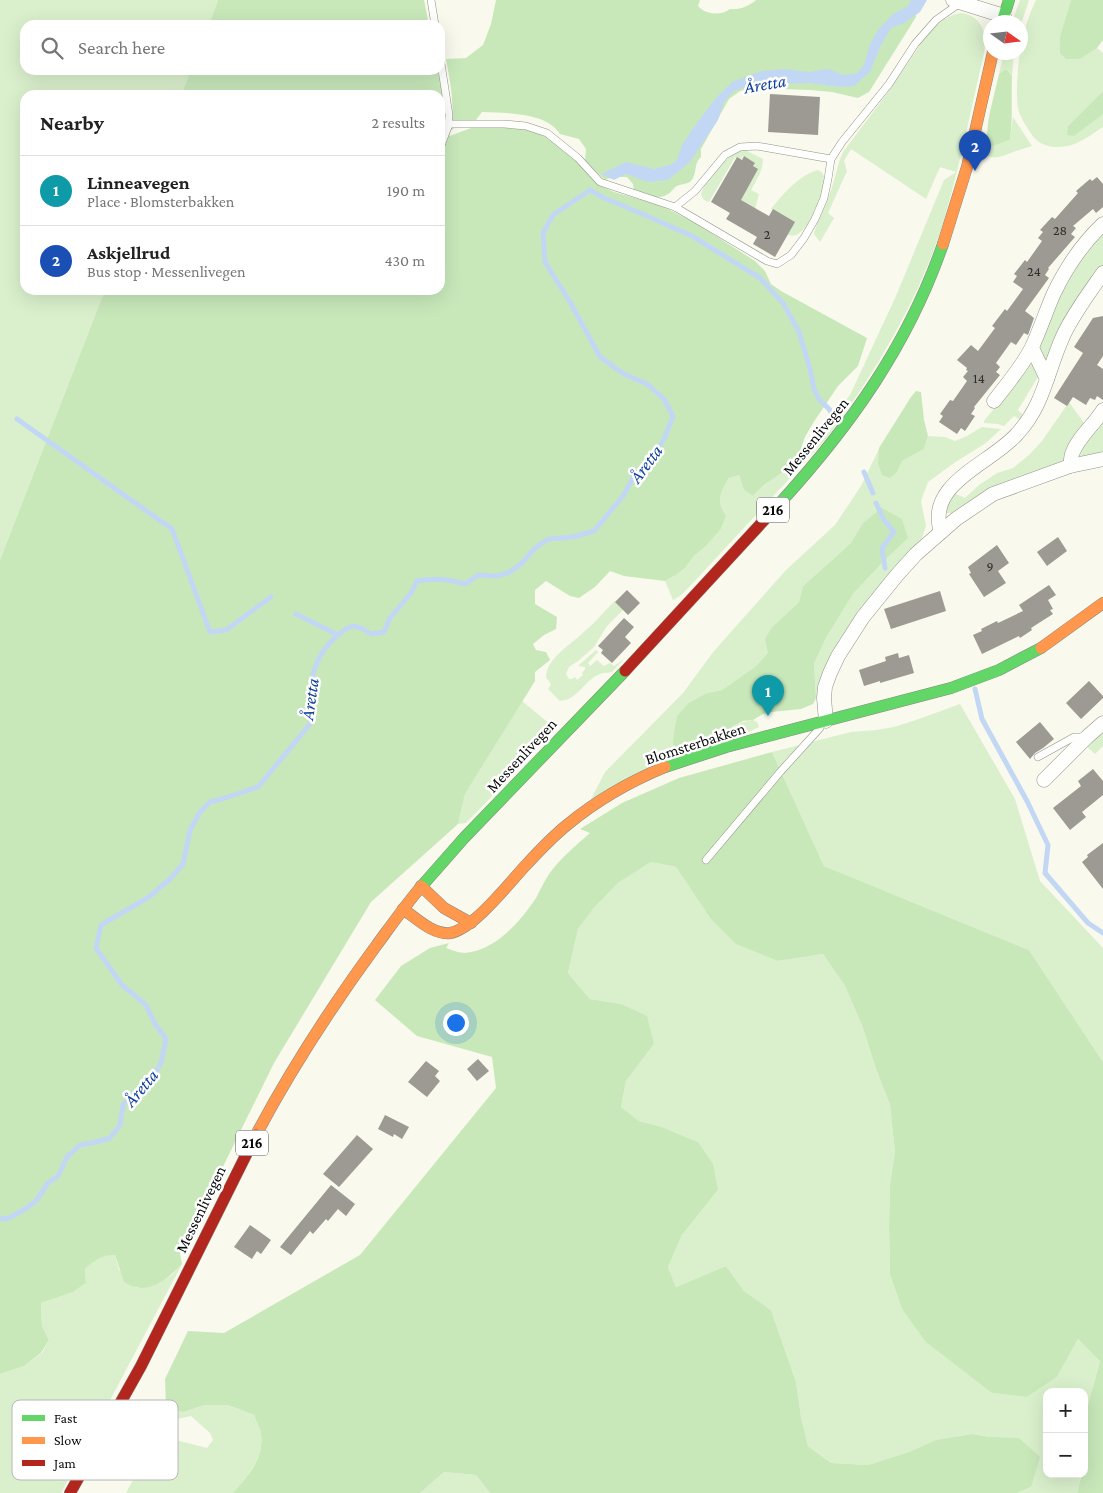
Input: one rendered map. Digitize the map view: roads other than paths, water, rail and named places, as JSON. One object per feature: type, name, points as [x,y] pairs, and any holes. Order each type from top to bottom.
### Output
[{"type":"main road","points":[[1004,15],[1009,0]]},
{"type":"main road","name":"Messenlivegen","points":[[123,1400],[240,1166],[283,1085],[334,1004],[403,908],[421,886],[638,657],[823,456],[864,401],[884,370],[904,332],[933,270],[946,236],[968,161],[991,60]]},
{"type":"main road","name":"Blomsterbakken","points":[[403,908],[418,920],[439,932],[450,934],[460,930],[471,923],[561,830],[581,815],[651,773],[675,764],[951,688],[983,677],[1008,667],[1035,652],[1103,603]]},
{"type":"main road","points":[[421,886],[444,910],[471,923]]},
{"type":"main road","name":"Messenlivegen","points":[[70,1493],[78,1480]]},
{"type":"street","points":[[956,1],[993,15]]},
{"type":"street","points":[[994,401],[1032,348],[1054,294],[1066,271],[1093,234],[1103,224]]},
{"type":"street","points":[[940,532],[937,519],[938,512],[940,503],[946,493],[969,471],[1012,440],[1026,425],[1038,405],[1074,315],[1103,273]]},
{"type":"street","points":[[1032,348],[1047,379]]},
{"type":"street","points":[[1070,466],[1072,454],[1077,445],[1103,410]]},
{"type":"street","points":[[826,721],[825,687],[838,656],[863,617],[916,554],[956,519],[993,494],[1070,466],[1103,459]]},
{"type":"street","points":[[1044,780],[1087,736],[1103,723]]},
{"type":"lane","points":[[431,0],[434,20]]},
{"type":"lane","points":[[449,124],[526,126],[547,133],[563,144],[600,182],[674,207],[767,262],[777,264],[790,255],[804,238],[815,218],[824,198],[831,159],[842,142],[889,84],[915,44],[956,1]]},
{"type":"lane","points":[[443,75],[449,115],[449,124],[445,135]]},
{"type":"lane","points":[[674,207],[695,191],[725,155],[740,147],[757,146],[831,159]]},
{"type":"lane","points":[[706,860],[826,721]]},
{"type":"lane","points":[[1038,757],[1074,737],[1087,736]]},
{"type":"water","points":[[911,0],[927,0],[920,12],[904,23],[891,28],[881,45],[870,72],[854,86],[841,87],[809,83],[776,84],[753,85],[734,91],[724,102],[718,120],[690,162],[668,180],[648,182],[626,174],[614,180],[601,174],[626,162],[654,169],[670,165],[677,160],[682,145],[691,131],[715,99],[732,82],[762,71],[784,69],[809,72],[828,69],[844,75],[857,73],[864,65],[870,44],[878,30],[893,14],[908,6]]},
{"type":"waterway","name":"Åretta","points":[[0,1218],[7,1219],[36,1201],[48,1183],[58,1176],[67,1157],[80,1145],[110,1138],[120,1125],[123,1105],[135,1092],[149,1084],[161,1063],[166,1039],[155,1024],[146,1005],[122,985],[96,948],[101,925],[149,897],[170,879],[183,864],[190,830],[200,812],[210,802],[258,787],[310,724],[310,699],[313,676],[316,665],[328,645],[347,628],[354,626],[371,634],[384,632],[390,618],[411,593],[417,581],[441,579],[465,584],[478,575],[496,576],[508,573],[521,564],[535,548],[548,539],[573,537],[594,531],[623,496],[634,476],[651,461],[664,439],[673,416],[664,399],[647,384],[624,374],[600,357],[570,302],[545,262],[543,233],[553,215],[590,190],[604,198],[692,236],[760,278],[783,303],[799,332],[814,389],[819,399],[833,415]]},
{"type":"waterway","points":[[17,419],[172,529],[210,632],[226,630],[271,597]]},
{"type":"waterway","points":[[864,472],[873,493]]},
{"type":"waterway","points":[[876,503],[884,520],[894,532],[882,548],[885,568]]},
{"type":"waterway","points":[[296,614],[338,635]]},
{"type":"waterway","points":[[975,689],[982,719],[1027,801],[1048,845],[1045,873],[1088,923],[1103,933]]},
{"type":"place","name":"Askjellrud","points":[[975,171]]},
{"type":"place","name":"Linneavegen","points":[[768,716]]}]
